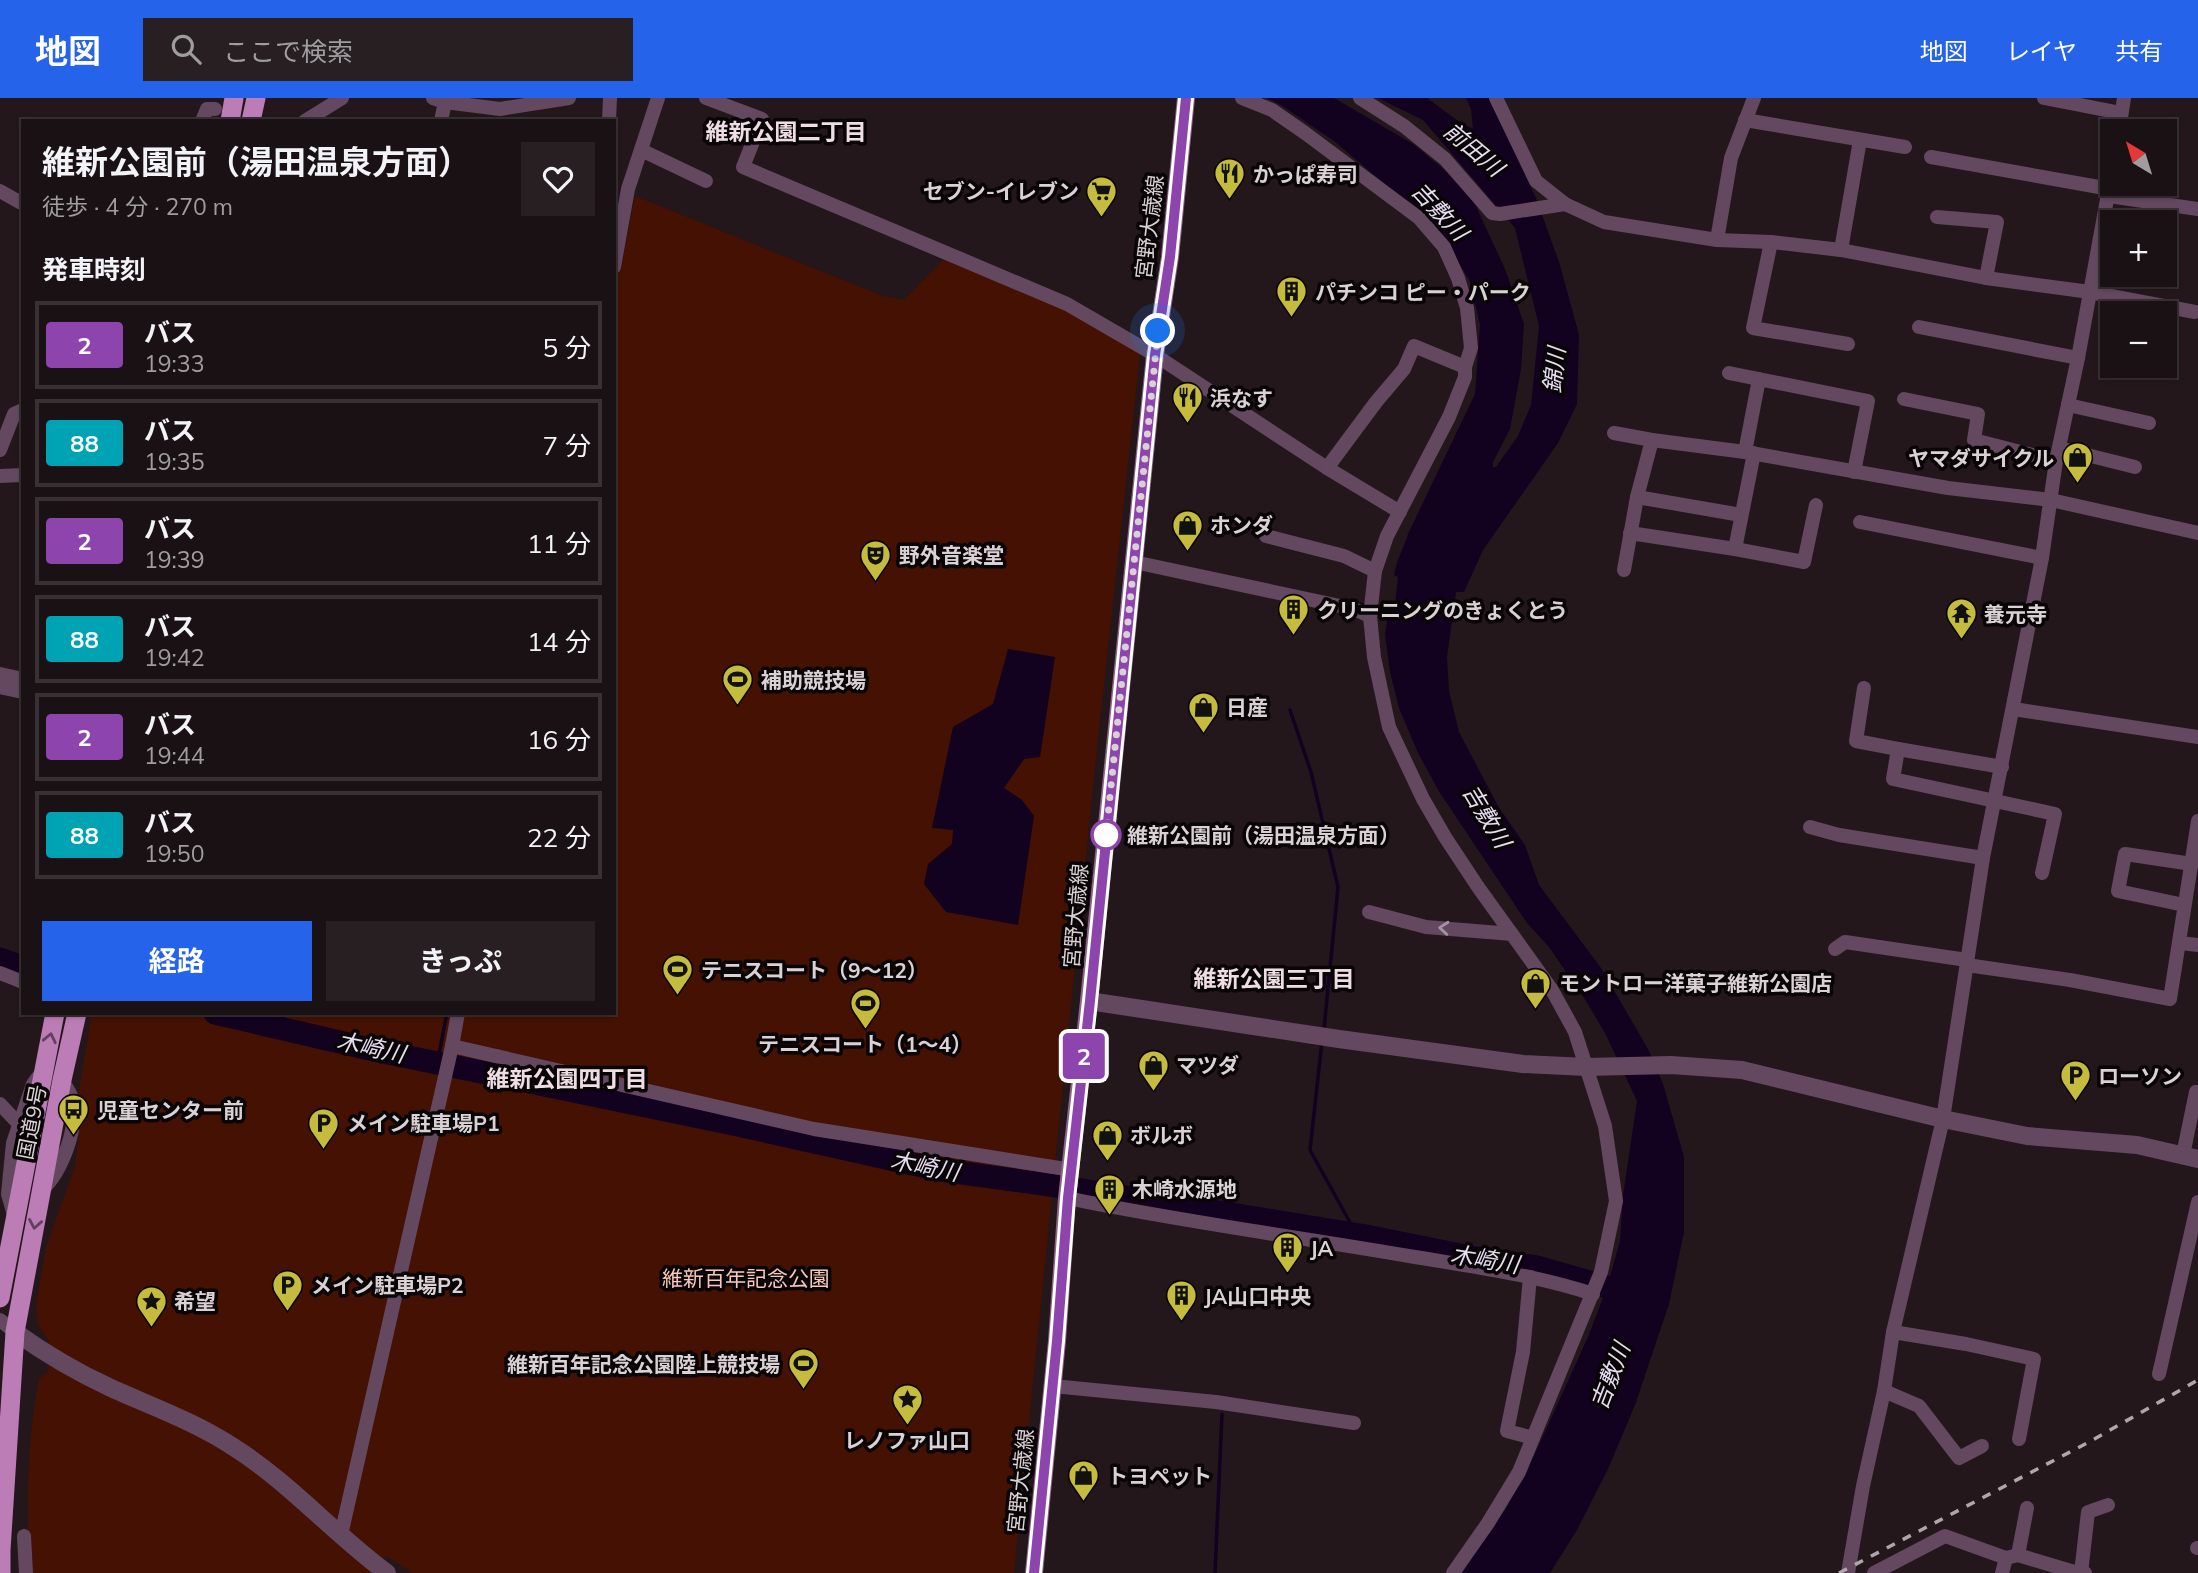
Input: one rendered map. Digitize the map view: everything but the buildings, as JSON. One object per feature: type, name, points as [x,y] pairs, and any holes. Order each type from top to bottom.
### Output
[{"type":"highway","points":[[212,112],[234,98]]},
{"type":"highway","points":[[251,119],[256,98]]},
{"type":"highway","name":"国道9号","points":[[0,1298],[55,1015]]},
{"type":"highway","name":"国道9号","points":[[1,1573],[7,1326],[41,1192],[77,1015]]},
{"type":"main road","name":"宮野大歳線","points":[[1034,1573],[1068,1198],[1155,355],[1170,257],[1186,98]]},
{"type":"street","points":[[308,119],[342,98]]},
{"type":"street","points":[[441,119],[439,100],[500,109],[569,98]]},
{"type":"street","points":[[609,119],[610,98]]},
{"type":"street","points":[[616,256],[628,189],[658,98]]},
{"type":"street","points":[[706,98],[762,119],[743,167],[1067,303],[1155,355],[1327,468],[1401,512]]},
{"type":"street","points":[[1242,98],[1272,110],[1306,132],[1419,218],[1444,247],[1458,278],[1466,308],[1471,348],[1465,366],[1465,377],[1449,417],[1388,536],[1375,571],[1370,617],[1374,657],[1389,727],[1423,799],[1445,837],[1552,990],[1575,1032],[1590,1066],[1605,1126],[1616,1201],[1601,1272],[1519,1472],[1453,1573]]},
{"type":"street","points":[[1360,98],[1404,126],[1445,159],[1492,213],[1565,204]]},
{"type":"street","points":[[1496,98],[1536,181],[1565,204],[1604,222],[1717,240],[1771,242],[1841,250],[1986,278],[2090,292],[2195,312]]},
{"type":"street","points":[[1717,240],[1731,158],[1754,98]]},
{"type":"street","points":[[2044,98],[2123,105]]},
{"type":"street","points":[[1745,120],[1905,148]]},
{"type":"street","points":[[1841,250],[1860,140]]},
{"type":"street","points":[[641,150],[706,181]]},
{"type":"street","points":[[1931,157],[2100,190]]},
{"type":"street","points":[[0,191],[21,203]]},
{"type":"street","points":[[1848,1573],[1893,1332],[1943,1119],[1983,858],[2042,558],[2057,454],[2108,196]]},
{"type":"street","points":[[2130,196],[2198,209]]},
{"type":"street","points":[[1937,217],[1997,222],[1986,278]]},
{"type":"street","points":[[1771,242],[1753,328],[1848,344]]},
{"type":"street","points":[[1919,327],[2078,358]]},
{"type":"street","points":[[1327,468],[1404,369],[1414,346],[1465,366]]},
{"type":"street","points":[[1729,373],[1868,401],[1854,472]]},
{"type":"street","points":[[1735,549],[1759,379]]},
{"type":"street","points":[[1904,399],[1978,414],[1975,440],[2135,467]]},
{"type":"street","points":[[2068,405],[2149,423]]},
{"type":"street","points":[[0,450],[14,414],[21,411]]},
{"type":"street","points":[[1614,433],[1749,453],[1948,488],[2051,500],[2198,533]]},
{"type":"street","points":[[1624,570],[1637,497],[1652,440]]},
{"type":"street","points":[[0,476],[21,475]]},
{"type":"street","points":[[1637,497],[1741,515]]},
{"type":"street","points":[[1630,533],[1804,562],[1816,505]]},
{"type":"street","points":[[1860,522],[2042,558]]},
{"type":"street","points":[[1266,536],[1344,556],[1375,571]]},
{"type":"street","points":[[1134,562],[1341,606],[1370,617]]},
{"type":"street","points":[[0,674],[21,679]]},
{"type":"street","points":[[0,685],[21,690]]},
{"type":"street","points":[[1864,688],[1856,741],[2002,767]]},
{"type":"street","points":[[2013,709],[2198,737]]},
{"type":"street","points":[[1898,749],[1893,779],[2055,814],[2042,873]]},
{"type":"street","points":[[1835,949],[1845,942],[2170,999],[2198,821]]},
{"type":"street","points":[[1810,827],[1839,835],[1983,858]]},
{"type":"street","points":[[2184,905],[2118,891],[2120,879],[2125,854],[2192,864]]},
{"type":"street","points":[[1369,912],[1426,927],[1512,934]]},
{"type":"street","points":[[2180,943],[2198,945]]},
{"type":"street","points":[[0,973],[21,981]]},
{"type":"street","points":[[1090,1001],[1523,1064],[1671,1065],[1742,1070],[1943,1119],[2027,1136],[2137,1145],[2191,1157],[2198,1092]]},
{"type":"street","points":[[341,1535],[458,1015]]},
{"type":"street","points":[[452,1046],[814,1129],[1072,1170]]},
{"type":"street","points":[[15,1220],[8,1194],[13,1143],[33,1084],[43,1071]]},
{"type":"street","points":[[0,1104],[18,1123]]},
{"type":"street","points":[[1068,1198],[1464,1264],[1560,1283],[1593,1294]]},
{"type":"street","points":[[2159,1374],[2198,1202]]},
{"type":"street","points":[[1530,1277],[1522,1352],[1507,1431],[1533,1438]]},
{"type":"street","points":[[7,1326],[50,1357],[111,1388],[188,1421],[236,1448],[263,1467],[381,1571]]},
{"type":"street","points":[[1893,1332],[1966,1343],[2034,1359],[2019,1439]]},
{"type":"street","points":[[1053,1386],[1216,1402],[1354,1423]]},
{"type":"street","points":[[1884,1391],[1919,1406],[1959,1458],[1982,1446]]},
{"type":"street","points":[[1874,1573],[1945,1536],[2012,1557],[2077,1573],[2088,1512],[2108,1505]]},
{"type":"street","points":[[2002,1573],[2012,1557],[2027,1508]]},
{"type":"street","points":[[24,1536],[26,1573]]},
{"type":"green space","name":"維新百年記念公園","points":[[635,196],[883,296],[904,300],[945,258],[1051,300],[1140,354],[1094,776],[1014,1573],[412,1573],[387,1556],[372,1573],[31,1573],[28,1526],[30,1451],[39,1379],[48,1372],[49,1341],[38,1325],[36,1305],[46,1247],[75,1166],[79,1135],[79,1090],[92,1015],[616,1015],[616,265],[621,269]]},
{"type":"water","points":[[1267,98],[1334,98],[1413,144],[1448,173],[1473,200],[1505,269],[1524,324],[1521,369],[1510,429],[1493,467],[1496,467],[1518,436],[1531,405],[1539,326],[1515,228],[1423,120],[1378,98],[1427,98],[1473,129],[1471,109],[1466,98],[1489,98],[1536,198],[1560,265],[1579,335],[1577,404],[1558,443],[1483,550],[1464,592],[1456,592],[1447,657],[1449,691],[1459,732],[1498,806],[1525,845],[1539,885],[1601,968],[1648,1049],[1663,1084],[1684,1157],[1684,1232],[1669,1304],[1635,1405],[1608,1469],[1577,1530],[1550,1573],[1461,1573],[1505,1510],[1534,1456],[1588,1337],[1607,1287],[1620,1241],[1623,1196],[1637,1101],[1605,1033],[1586,1001],[1549,947],[1527,923],[1440,793],[1418,753],[1399,708],[1390,672],[1385,634],[1390,604],[1395,603],[1398,577],[1394,575],[1396,565],[1408,534],[1475,394],[1480,325],[1470,281],[1450,250],[1411,206],[1334,141]]},
{"type":"water","points":[[1008,649],[1055,657],[1040,757],[1024,759],[1004,788],[1022,800],[1034,816],[1018,925],[946,912],[924,884],[928,864],[952,844],[953,830],[932,828],[953,727],[993,704]]},
{"type":"waterway","points":[[1346,600],[1366,606]]},
{"type":"waterway","points":[[1376,611],[1391,618]]},
{"type":"waterway","points":[[1290,710],[1311,772],[1338,887],[1324,1029]]},
{"type":"waterway","name":"木崎川","points":[[0,959],[21,966]]},
{"type":"waterway","name":"木崎川","points":[[224,1015],[374,1050],[738,1125],[940,1170],[1064,1187],[1366,1236],[1475,1258],[1537,1267],[1607,1287],[1633,1302]]},
{"type":"waterway","points":[[437,1064],[447,1015]]},
{"type":"waterway","points":[[1322,1041],[1310,1150],[1357,1235]]},
{"type":"waterway","points":[[1215,1573],[1222,1414]]},
{"type":"railway","points":[[1839,1573],[2089,1442],[2198,1380]]},
{"type":"bus line","name":"2","points":[[1034,1573],[1068,1198],[1155,355],[1170,257],[1186,98]]},
{"type":"place","name":"かっぱ寿司","points":[[1230,201]]},
{"type":"place","name":"セブン-イレブン","points":[[1102,218]]},
{"type":"place","name":"パチンコ ピー・パーク","points":[[1292,319]]},
{"type":"place","name":"浜なす","points":[[1187,425]]},
{"type":"place","name":"ヤマダサイクル","points":[[2077,485]]},
{"type":"place","name":"ホンダ","points":[[1187,552]]},
{"type":"place","name":"野外音楽堂","points":[[876,582]]},
{"type":"place","name":"クリーニングのきょくとう","points":[[1294,637]]},
{"type":"place","name":"養元寺","points":[[1961,641]]},
{"type":"place","name":"補助競技場","points":[[738,707]]},
{"type":"place","name":"日産","points":[[1203,734]]},
{"type":"place","name":"維新公園前（湯田温泉方面）","points":[[1106,835]]},
{"type":"place","name":"テニスコート（9～12）","points":[[678,997]]},
{"type":"place","name":"モントロー洋菓子維新公園店","points":[[1536,1010]]},
{"type":"place","name":"テニスコート（1～4）","points":[[865,1031]]},
{"type":"place","name":"マツダ","points":[[1153,1092]]},
{"type":"place","name":"ローソン","points":[[2075,1103]]},
{"type":"place","name":"児童センター前","points":[[74,1137]]},
{"type":"place","name":"メイン駐車場P1","points":[[324,1150]]},
{"type":"place","name":"ボルボ","points":[[1107,1162]]},
{"type":"place","name":"木崎水源地","points":[[1109,1216]]},
{"type":"place","name":"JA","points":[[1287,1275]]},
{"type":"place","name":"メイン駐車場P2","points":[[288,1312]]},
{"type":"place","name":"JA山口中央","points":[[1181,1323]]},
{"type":"place","name":"希望","points":[[151,1328]]},
{"type":"place","name":"維新百年記念公園陸上競技場","points":[[803,1391]]},
{"type":"place","name":"レノファ山口","points":[[907,1427]]},
{"type":"place","name":"トヨペット","points":[[1084,1503]]},
{"type":"district","name":"維新公園二丁目","points":[[786,131]]},
{"type":"district","name":"維新公園三丁目","points":[[1274,978]]},
{"type":"district","name":"維新公園四丁目","points":[[567,1078]]},
{"type":"route","points":[[1106,835],[1158,331]]},
{"type":"water label","name":"前田川","points":[[1474,149]]},
{"type":"water label","name":"吉敷川","points":[[1440,211]]},
{"type":"water label","name":"錦川","points":[[1554,370]]},
{"type":"water label","name":"吉敷川","points":[[1487,816]]},
{"type":"water label","name":"吉敷川","points":[[1610,1376]]}]
